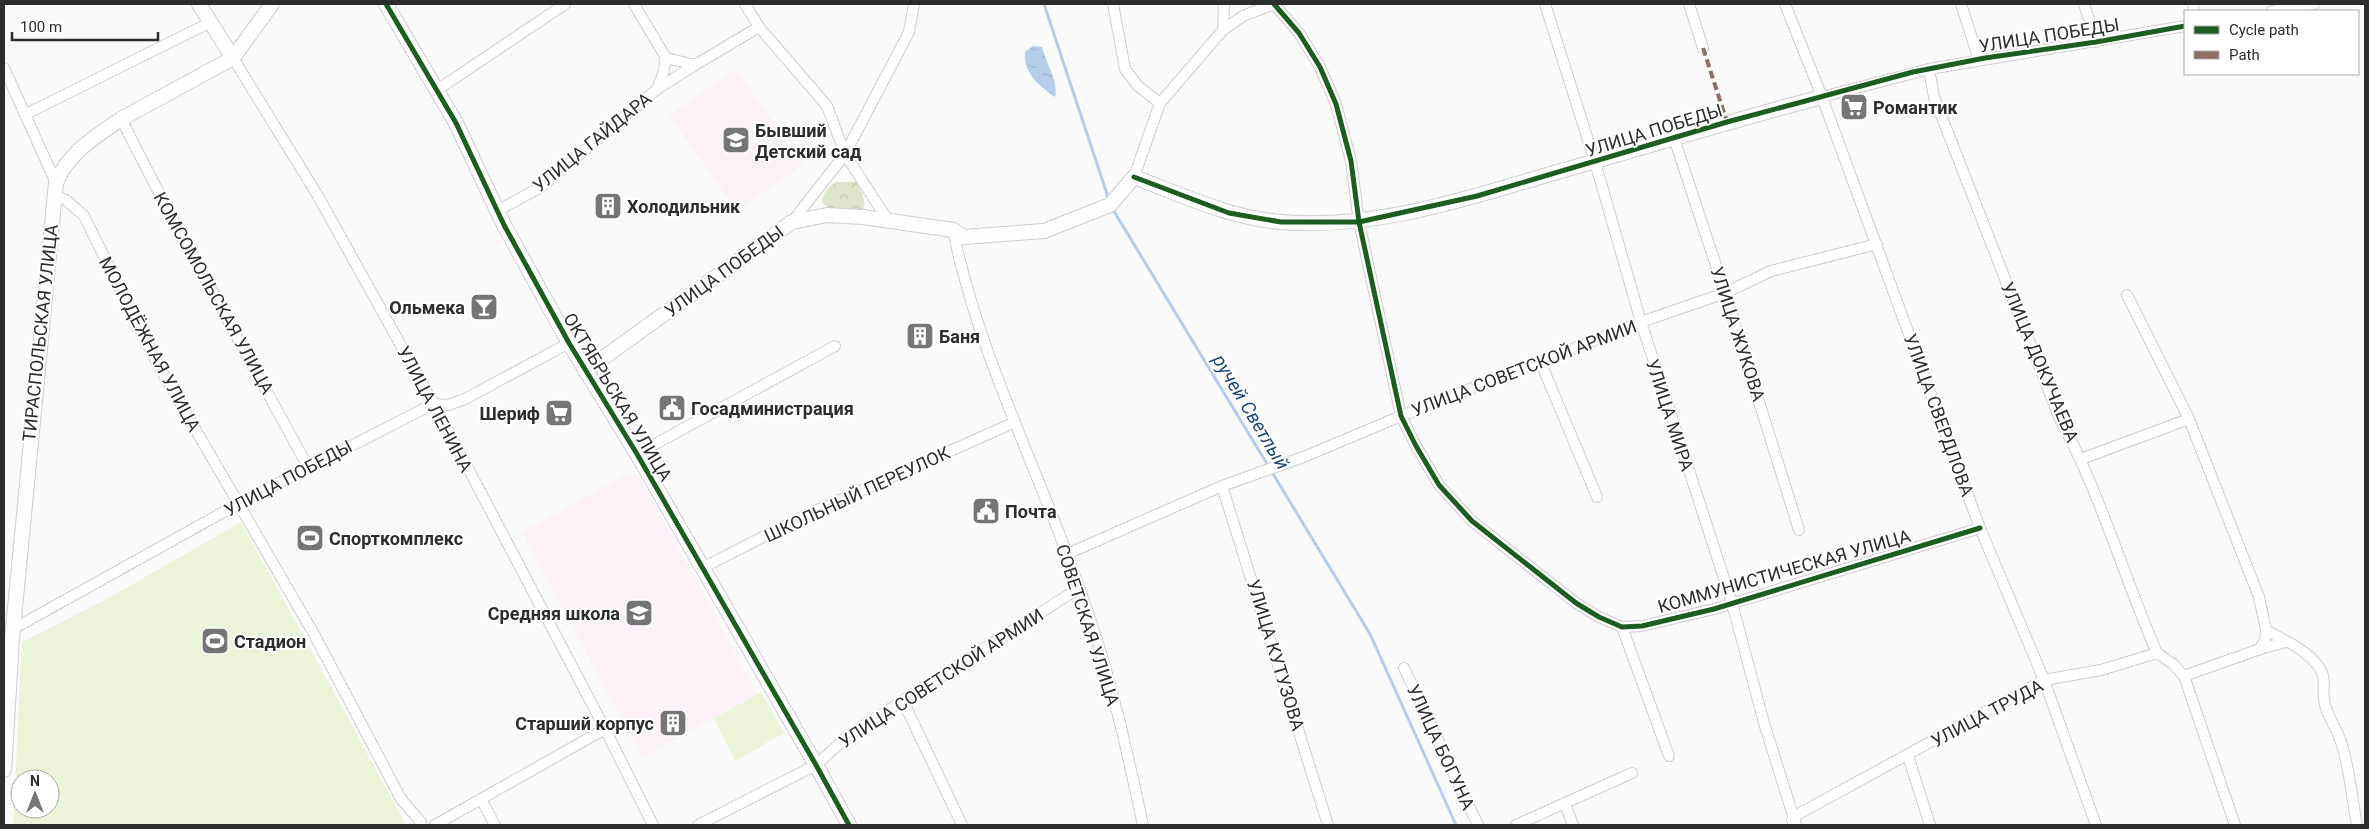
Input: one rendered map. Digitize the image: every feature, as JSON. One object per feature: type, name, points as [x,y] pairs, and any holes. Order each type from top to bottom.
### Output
[{"type":"street","name":"УЛИЦА ЛЕНИНА","points":[[198,4],[318,196],[433,404],[605,730],[652,825]]},
{"type":"street","name":"ТИРАСПОЛЬСКАЯ УЛИЦА","points":[[4,770],[9,636],[55,189],[64,166],[76,152],[121,119],[233,58],[272,4]]},
{"type":"street","name":"ОКТЯБРЬСКАЯ УЛИЦА","points":[[386,4],[437,90],[497,210],[569,344],[637,454],[849,825]]},
{"type":"street","points":[[437,90],[565,4]]},
{"type":"street","points":[[634,4],[666,58],[695,64]]},
{"type":"street","points":[[745,4],[759,27],[827,106],[846,154],[889,222]]},
{"type":"street","name":"УЛИЦА ПОБЕДЫ","points":[[585,371],[792,222],[846,154],[909,32],[914,4]]},
{"type":"street","points":[[1113,4],[1125,69],[1138,86],[1160,103]]},
{"type":"street","points":[[1223,30],[1224,4]]},
{"type":"street","points":[[792,222],[827,215],[862,217],[953,230],[964,237],[1044,231],[1110,206],[1134,177],[1160,103],[1223,30],[1243,16],[1274,4]]},
{"type":"street","name":"КОММУНИСТИЧЕСКАЯ УЛИЦА","points":[[1274,4],[1300,33],[1320,67],[1336,104],[1350,161],[1359,222],[1401,416],[1416,446],[1439,485],[1472,521],[1576,603],[1599,618],[1622,627],[1642,626],[1714,609],[1980,528]]},
{"type":"street","name":"УЛИЦА МИРА","points":[[1545,4],[1595,162],[1641,322],[1732,603],[1793,822]]},
{"type":"street","points":[[1689,4],[1703,48]]},
{"type":"street","name":"УЛИЦА СВЕРДЛОВА","points":[[1785,4],[1822,97],[1980,528],[2044,680],[2096,825]]},
{"type":"street","points":[[1961,4],[1979,60]]},
{"type":"street","points":[[2084,4],[2096,42]]},
{"type":"street","points":[[2278,10],[2314,4]]},
{"type":"street","points":[[26,114],[209,23]]},
{"type":"street","name":"УЛИЦА ПОБЕДЫ","points":[[1134,177],[1229,213],[1281,222],[1359,222],[1476,196],[1674,138],[1929,69],[2184,26]]},
{"type":"street","points":[[656,89],[759,27]]},
{"type":"street","name":"УЛИЦА ГАЙДАРА","points":[[497,210],[541,187],[656,89],[663,74],[666,58]]},
{"type":"street","points":[[4,68],[26,114],[55,189]]},
{"type":"street","name":"УЛИЦА ДОКУЧАЕВА","points":[[1929,69],[1934,97],[2055,408],[2082,459],[2141,616],[2157,653]]},
{"type":"street","name":"КОМСОМОЛЬСКАЯ УЛИЦА","points":[[121,119],[170,214],[308,467]]},
{"type":"street","name":"УЛИЦА ЖУКОВА","points":[[1674,138],[1799,530]]},
{"type":"street","name":"МОЛОДЁЖНАЯ УЛИЦА","points":[[55,189],[84,216],[157,364],[314,634],[401,799],[421,822],[420,825]]},
{"type":"street","name":"СОВЕТСКАЯ УЛИЦА","points":[[953,230],[966,288],[1014,423],[1079,588],[1115,703],[1143,825]]},
{"type":"street","name":"УЛИЦА СОВЕТСКОЙ АРМИИ","points":[[1067,554],[1222,486],[1306,456],[1401,416],[1641,322],[1725,293],[1771,271],[1876,244]]},
{"type":"street","points":[[2127,295],[2189,419],[2259,598],[2266,630],[2265,640],[2260,649]]},
{"type":"street","name":"УЛИЦА ПОБЕДЫ","points":[[9,636],[238,504],[308,467],[433,404],[448,405],[466,399],[569,344]]},
{"type":"street","name":"ОКТЯБРЬСКАЯ УЛИЦА","points":[[637,454],[835,346]]},
{"type":"street","points":[[1540,363],[1597,497]]},
{"type":"street","points":[[2082,459],[2189,419]]},
{"type":"street","name":"ШКОЛЬНЫЙ ПЕРЕУЛОК","points":[[702,568],[806,515],[1014,423]]},
{"type":"street","name":"УЛИЦА КУТУЗОВА","points":[[1222,486],[1328,825]]},
{"type":"street","name":"УЛИЦА СОВЕТСКОЙ АРМИИ","points":[[698,825],[816,765],[849,735],[1079,588]]},
{"type":"street","points":[[1622,627],[1669,756]]},
{"type":"street","points":[[2266,630],[2308,654],[2320,668],[2324,679],[2323,699],[2327,713],[2339,737],[2347,763],[2357,825]]},
{"type":"street","points":[[2184,676],[2260,649],[2286,642]]},
{"type":"street","points":[[2157,653],[2173,664],[2184,676],[2235,825]]},
{"type":"street","name":"УЛИЦА ТРУДА","points":[[1793,822],[2044,680],[2101,670],[2157,653]]},
{"type":"street","name":"УЛИЦА БОГУНА","points":[[1404,668],[1478,825]]},
{"type":"street","points":[[903,701],[962,825]]},
{"type":"street","points":[[434,825],[605,730]]},
{"type":"street","points":[[1908,756],[1930,825]]},
{"type":"street","points":[[1516,825],[1632,773]]},
{"type":"street","points":[[481,799],[495,825]]},
{"type":"street","points":[[1565,804],[1573,825]]},
{"type":"shaded area","name":"Бывший Детский сад","points":[[736,69],[803,165],[737,211],[669,115]]},
{"type":"shaded area","name":"Средняя школа","points":[[628,474],[639,476],[757,694],[642,757],[522,532]]},
{"type":"green space","points":[[837,182],[856,182],[864,200],[863,211],[835,210],[822,202],[827,190]]},
{"type":"green space","name":"Стадион","points":[[241,522],[406,825],[13,825],[13,819],[60,819],[60,769],[16,769],[22,642],[107,599]]},
{"type":"green space","points":[[761,692],[784,733],[735,761],[714,718]]},
{"type":"water","points":[[1033,46],[1042,47],[1054,79],[1055,97],[1043,88],[1029,73],[1025,52]]},
{"type":"waterway","name":"ручей Светлый","points":[[1044,4],[1109,200]]},
{"type":"waterway","name":"ручей Светлый","points":[[1112,208],[1370,634],[1456,825]]},
{"type":"marked path","points":[[1703,48],[1727,122]]},
{"type":"cycle path","points":[[386,4],[456,123],[504,225],[569,343],[637,454],[849,825]]},
{"type":"cycle path","points":[[1274,4],[1299,33],[1320,67],[1336,104],[1351,161],[1359,222],[1401,416],[1416,446],[1439,485],[1472,521],[1576,603],[1599,617],[1622,627],[1642,626],[1714,609],[1980,528]]},
{"type":"cycle path","points":[[1134,177],[1229,213],[1281,222],[1359,222],[1477,196],[1727,122],[1913,72],[1985,58],[2096,42],[2184,26]]},
{"type":"place","name":"Романтик","points":[[1854,107]]},
{"type":"place","name":"Бывший Детский сад","points":[[736,140]]},
{"type":"place","name":"Холодильник","points":[[608,206]]},
{"type":"place","name":"Ольмека","points":[[484,307]]},
{"type":"place","name":"Баня","points":[[920,336]]},
{"type":"place","name":"Госадминистрация","points":[[672,408]]},
{"type":"place","name":"Шериф","points":[[559,413]]},
{"type":"place","name":"Почта","points":[[986,511]]},
{"type":"place","name":"Спорткомплекс","points":[[310,538]]},
{"type":"place","name":"Средняя школа","points":[[639,613]]},
{"type":"place","name":"Стадион","points":[[215,641]]},
{"type":"place","name":"Старший корпус","points":[[673,723]]}]
